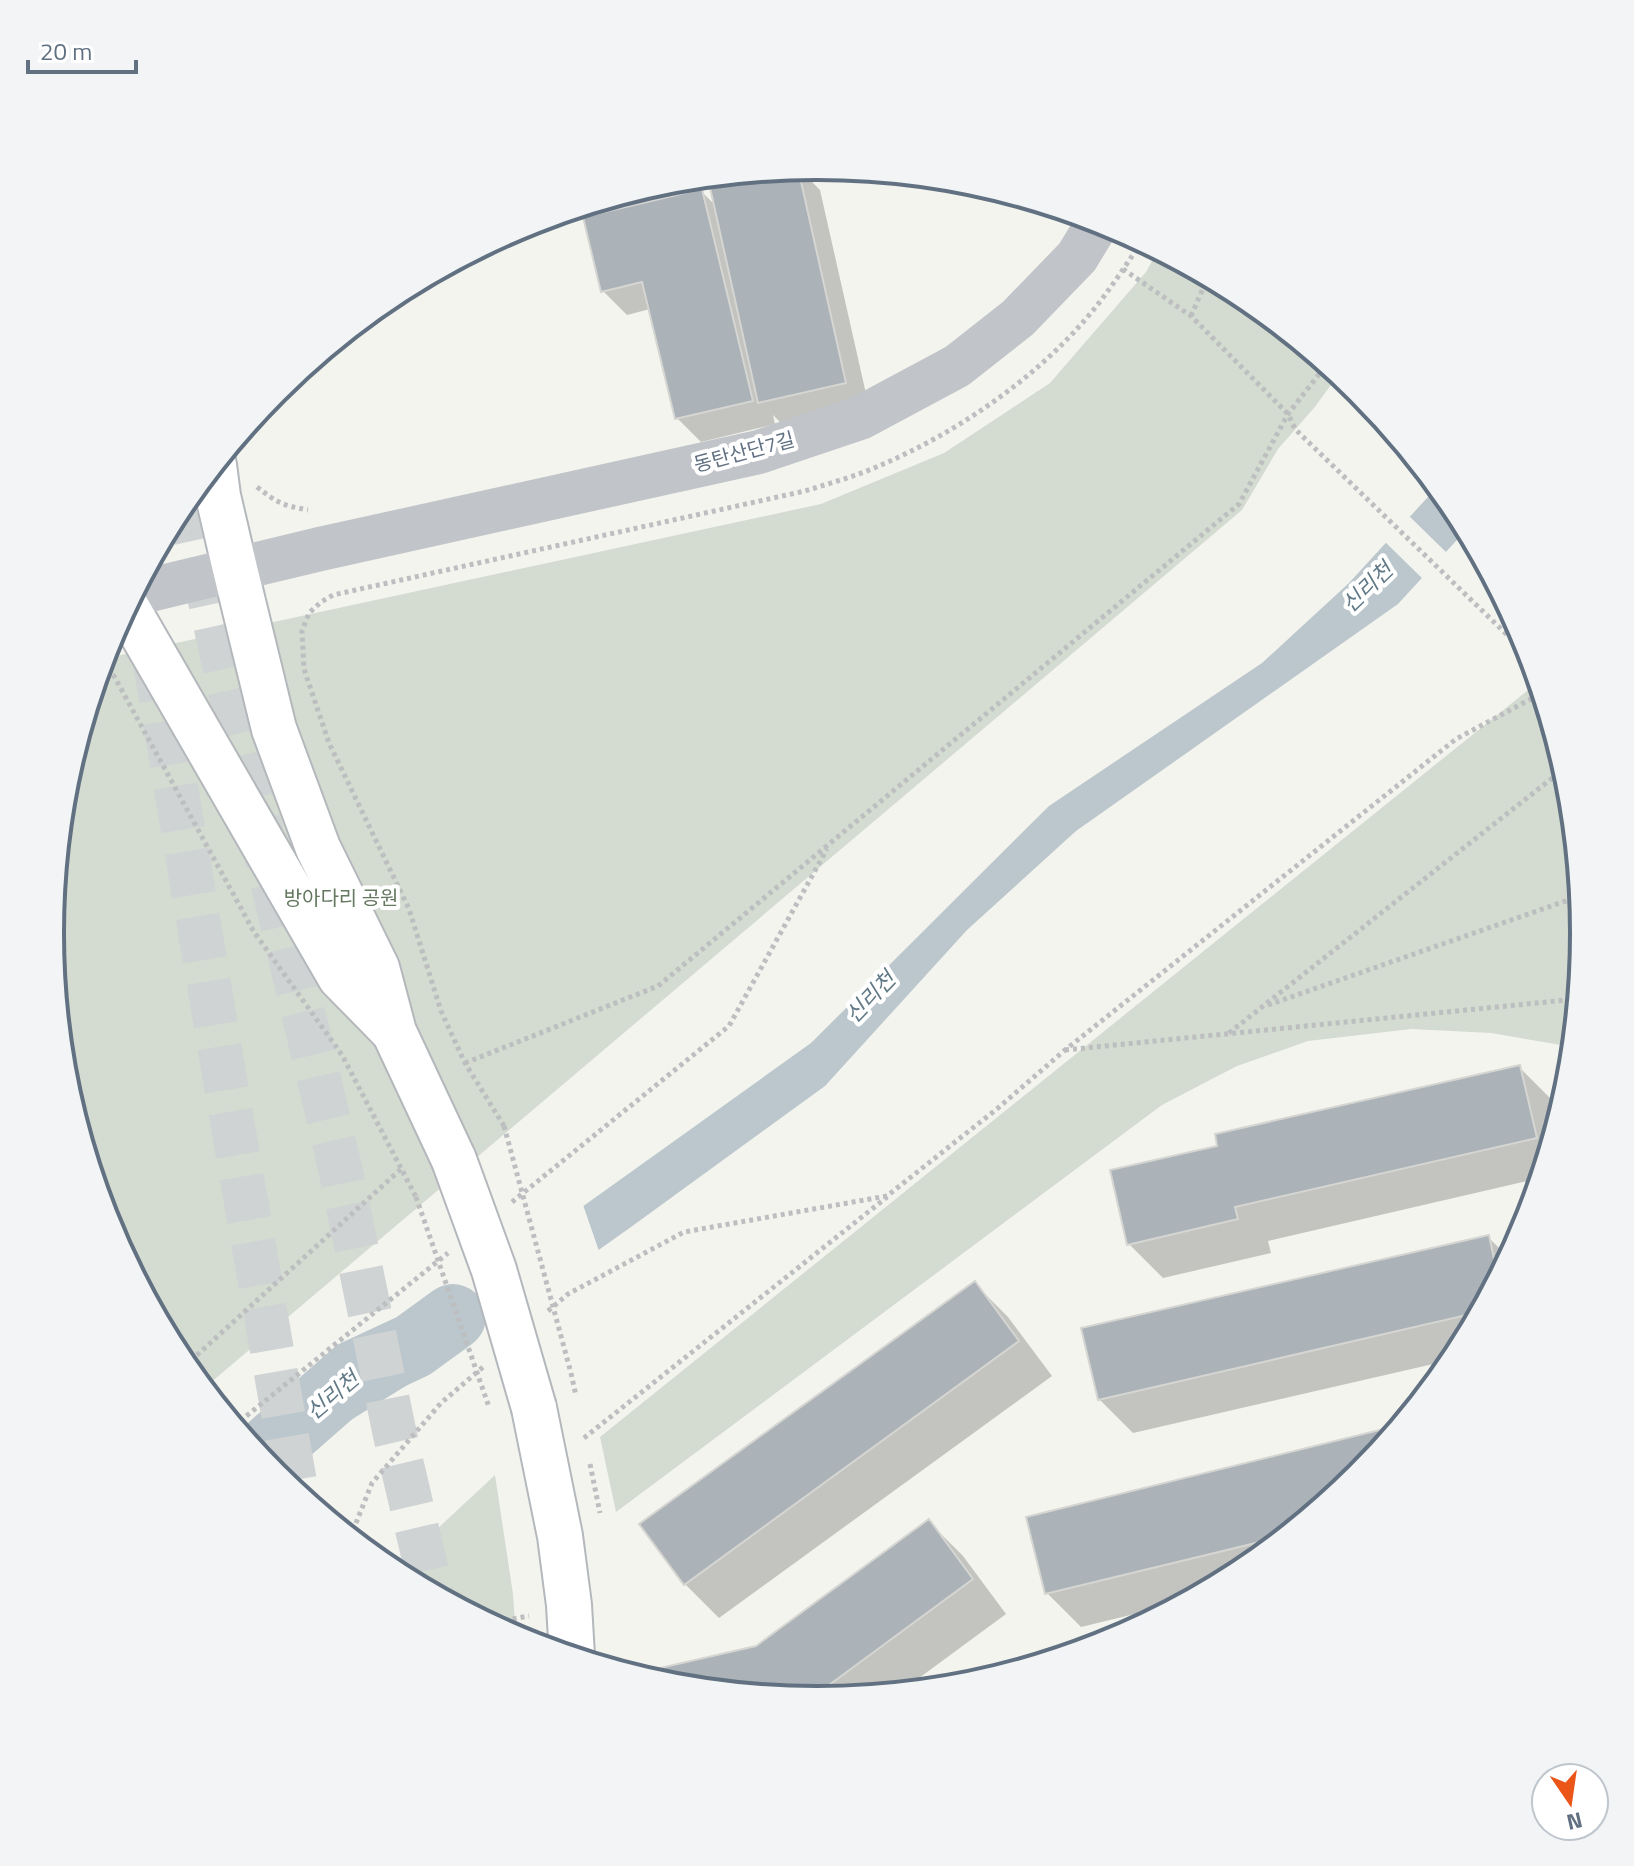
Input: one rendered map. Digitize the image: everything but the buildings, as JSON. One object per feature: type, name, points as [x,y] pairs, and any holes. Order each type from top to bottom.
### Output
[{"type":"main road","points":[[216,481],[235,569],[280,744],[318,848],[377,968],[394,1032],[454,1160],[494,1270],[534,1408],[560,1536],[571,1645]]},
{"type":"main road","points":[[133,619],[340,977],[394,1032]]},
{"type":"street","name":"동탄산단7길","points":[[147,591],[235,569],[314,529],[759,452],[860,418],[957,366],[1018,318],[1077,257],[1092,232]]},
{"type":"path","points":[[1123,269],[1191,316],[1288,414],[1295,429],[1509,637]]},
{"type":"path","points":[[1191,316],[1204,287]]},
{"type":"path","points":[[465,1063],[658,986],[1239,504],[1288,414],[1320,373]]},
{"type":"path","points":[[258,487],[270,499],[289,507],[314,529]]},
{"type":"path","points":[[333,595],[309,613],[302,631],[304,669],[329,743],[409,909],[441,1011],[465,1063],[504,1126],[571,1373]]},
{"type":"path","points":[[253,643],[302,631]]},
{"type":"path","points":[[114,676],[160,665]]},
{"type":"path","points":[[111,673],[254,932],[342,1055],[416,1197],[493,1420]]},
{"type":"path","points":[[584,1438],[1456,739],[1532,698]]},
{"type":"path","points":[[1227,1034],[1554,777]]},
{"type":"path","points":[[506,1206],[729,1026],[830,844]]},
{"type":"path","points":[[1261,1008],[1569,900]]},
{"type":"path","points":[[1065,1050],[1567,1000]]},
{"type":"path","points":[[195,1357],[401,1169]]},
{"type":"path","points":[[545,1314],[568,1294],[684,1232],[887,1196]]},
{"type":"path","points":[[243,1419],[457,1246]]},
{"type":"path","points":[[355,1526],[372,1483],[441,1403],[487,1363]]},
{"type":"path","points":[[509,1620],[529,1616]]},
{"type":"green space","name":"방아다리 공원","points":[[1153,259],[1194,281],[1275,336],[1331,384],[1278,449],[1242,510],[213,1381],[165,1309],[121,1221],[90,1128],[70,1031],[64,933],[70,835],[90,738],[117,656],[821,504],[944,453],[1050,383],[1146,272]]},
{"type":"green space","points":[[1529,689],[1556,786],[1564,835],[1570,933],[1562,1045],[1491,1033],[1411,1029],[1308,1041],[1237,1066],[1162,1105],[616,1512],[600,1437]]},
{"type":"green space","points":[[495,1475],[515,1622],[440,1585],[402,1561]]},
{"type":"water","points":[[1429,496],[1458,539],[1398,604],[1076,831],[967,930],[825,1086],[417,1379],[309,1446],[288,1468],[274,1454],[416,1326],[811,1043],[1049,806],[1262,663],[1349,583]]},
{"type":"pier","points":[[1407,514],[1449,555],[1425,581],[1383,540]]},
{"type":"pier","points":[[582,1202],[600,1254],[430,1374],[414,1322]]},
{"type":"waterway","name":"신리천","points":[[269,1448],[355,1373],[413,1346],[453,1317]]},
{"type":"tunnel","points":[[191,515],[269,868],[340,1168],[395,1435],[428,1578]]},
{"type":"tunnel","points":[[154,656],[293,1473]]}]
